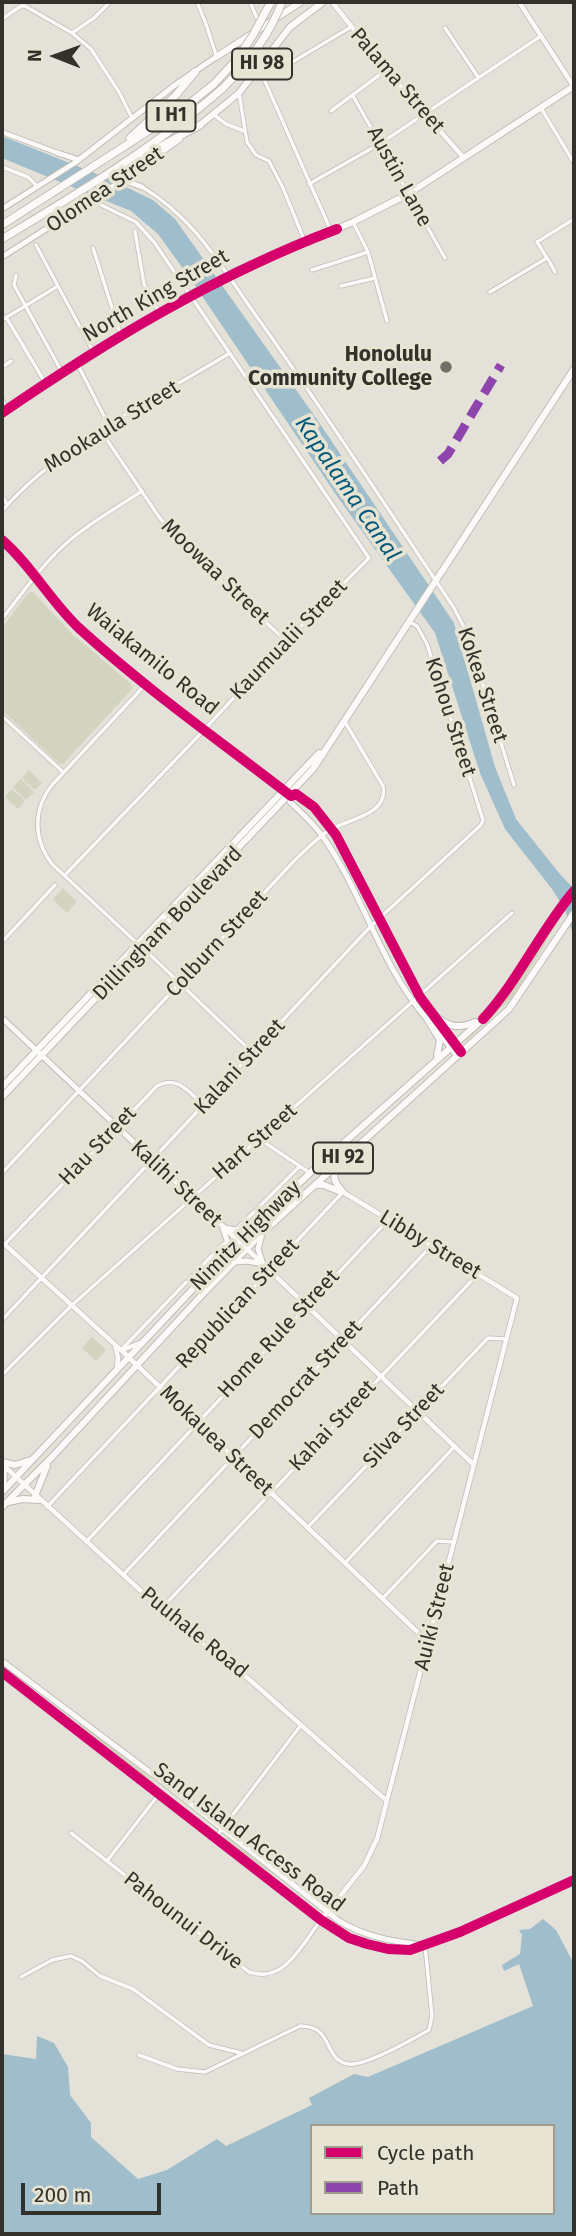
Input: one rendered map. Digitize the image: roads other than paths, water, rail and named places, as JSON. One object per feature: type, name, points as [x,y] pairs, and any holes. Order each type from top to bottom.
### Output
[{"type":"highway","name":"I H1","points":[[2,224],[195,100],[237,59],[271,2]]},
{"type":"highway","name":"I H1","points":[[105,175],[200,108],[223,88],[257,48],[282,2]]},
{"type":"highway","points":[[97,164],[155,115],[195,72]]},
{"type":"highway","points":[[2,239],[96,180],[200,125]]},
{"type":"main road","name":"HI 98","points":[[216,57],[301,2]]},
{"type":"main road","name":"Olomea Street","points":[[2,257],[123,180],[214,115],[239,93],[285,32],[323,2]]},
{"type":"main road","points":[[2,209],[75,163],[216,57]]},
{"type":"main road","name":"North King Street","points":[[5,411],[121,335],[190,295],[225,277],[353,222],[408,194],[574,87]]},
{"type":"main road","points":[[58,153],[75,163]]},
{"type":"main road","points":[[136,170],[135,179],[142,187]]},
{"type":"main road","points":[[123,180],[142,187]]},
{"type":"main road","name":"Dillingham Boulevard","points":[[2,1087],[288,794],[344,720],[574,369]]},
{"type":"main road","name":"Waiakamilo Road","points":[[2,540],[77,626],[146,684],[288,794],[290,802],[322,835],[339,863],[405,992],[429,1016],[459,1054]]},
{"type":"main road","name":"Waiakamilo Road","points":[[288,794],[296,794],[314,807],[332,829],[356,870],[429,1016]]},
{"type":"main road","name":"Nimitz Highway","points":[[2,1492],[238,1241],[483,1019],[507,992],[557,912],[574,891]]},
{"type":"main road","name":"Nimitz Highway","points":[[4,1505],[262,1233],[509,1009],[574,912]]},
{"type":"main road","points":[[429,1016],[453,1028],[461,1028],[483,1019]]},
{"type":"main road","points":[[429,1016],[440,1040],[435,1061]]},
{"type":"main road","name":"Kalihi Street","points":[[2,1018],[247,1249]]},
{"type":"main road","name":"Dillingham Boulevard","points":[[2,1097],[38,1053]]},
{"type":"main road","points":[[339,1161],[334,1171],[334,1181],[343,1192]]},
{"type":"main road","points":[[312,1186],[324,1185],[343,1192]]},
{"type":"main road","points":[[222,1227],[235,1230],[253,1227]]},
{"type":"main road","points":[[222,1227],[228,1242],[228,1253]]},
{"type":"main road","points":[[235,1262],[263,1264],[258,1249],[262,1233]]},
{"type":"main road","points":[[2,1492],[3,1464],[17,1465],[36,1457]]},
{"type":"main road","points":[[4,1505],[37,1498],[38,1485],[51,1458]]},
{"type":"main road","name":"Sand Island Access Road","points":[[2,1661],[167,1785],[327,1912],[368,1936],[390,1942],[423,1944]]},
{"type":"main road","name":"Sand Island Access Road","points":[[2,1674],[321,1920],[349,1938],[388,1949],[410,1950],[460,1932],[574,1880]]},
{"type":"main road","points":[[66,1722],[73,1715]]},
{"type":"main road","points":[[159,1794],[167,1785]]},
{"type":"main road","points":[[273,1882],[278,1875]]},
{"type":"street","points":[[72,33],[94,18],[110,2]]},
{"type":"street","points":[[197,2],[216,57]]},
{"type":"street","points":[[250,2],[261,28]]},
{"type":"street","name":"Palama Street","points":[[332,2],[386,71],[464,158]]},
{"type":"street","points":[[519,2],[574,87]]},
{"type":"street","points":[[2,19],[21,6],[32,8],[49,22],[72,33],[91,49],[119,92],[132,118]]},
{"type":"street","points":[[331,231],[264,79],[351,27]]},
{"type":"street","points":[[445,28],[478,77]]},
{"type":"street","points":[[309,184],[381,143],[541,36]]},
{"type":"street","points":[[331,111],[386,71]]},
{"type":"street","points":[[239,93],[247,142],[256,155],[269,161],[305,242]]},
{"type":"street","name":"Austin Lane","points":[[353,96],[445,258]]},
{"type":"street","points":[[541,107],[574,163]]},
{"type":"street","points":[[214,115],[226,124],[244,131]]},
{"type":"street","points":[[2,132],[58,153]]},
{"type":"street","points":[[2,167],[28,177],[38,187]]},
{"type":"street","name":"Kokea Street","points":[[142,187],[180,214],[388,508],[435,580],[467,633],[514,785]]},
{"type":"street","points":[[94,198],[136,222],[154,242],[230,353]]},
{"type":"street","points":[[555,272],[537,242],[574,219]]},
{"type":"street","points":[[353,222],[368,252],[387,321]]},
{"type":"street","points":[[135,231],[144,284],[159,312]]},
{"type":"street","points":[[36,245],[94,353]]},
{"type":"street","points":[[93,247],[121,335]]},
{"type":"street","points":[[312,270],[368,252]]},
{"type":"street","points":[[490,292],[547,258]]},
{"type":"street","points":[[16,275],[14,285],[63,374]]},
{"type":"street","points":[[341,286],[375,278]]},
{"type":"street","points":[[46,384],[4,318],[58,286]]},
{"type":"street","name":"Mookaula Street","points":[[2,510],[34,477],[63,454],[230,353]]},
{"type":"street","name":"Kaumualii Street","points":[[65,875],[286,640],[369,558],[230,353]]},
{"type":"street","points":[[2,367],[10,361]]},
{"type":"street","points":[[77,364],[104,416]]},
{"type":"street","points":[[2,400],[5,411]]},
{"type":"street","name":"Moowaa Street","points":[[101,431],[177,540],[286,640]]},
{"type":"street","points":[[2,618],[35,576],[68,542],[142,491]]},
{"type":"street","points":[[2,496],[8,504]]},
{"type":"street","name":"Kohou Street","points":[[408,621],[417,626],[424,635],[483,820]]},
{"type":"street","points":[[146,684],[62,772],[41,800],[37,830],[46,856],[253,1053]]},
{"type":"street","points":[[2,716],[62,772]]},
{"type":"street","name":"Colburn Street","points":[[2,1173],[295,860],[322,835],[375,810],[384,794],[379,778],[344,720]]},
{"type":"street","name":"Kalani Street","points":[[2,1320],[371,926],[481,825],[483,820]]},
{"type":"street","points":[[2,942],[55,885]]},
{"type":"street","name":"Hart Street","points":[[2,1374],[71,1306],[512,914]]},
{"type":"street","name":"Hau Street","points":[[3,1245],[156,1086],[166,1081],[176,1082],[204,1105]]},
{"type":"street","points":[[258,1138],[310,1173]]},
{"type":"street","points":[[235,1230],[299,1167]]},
{"type":"street","name":"Libby Street","points":[[343,1192],[517,1298]]},
{"type":"street","name":"Republican Street","points":[[47,1507],[343,1192]]},
{"type":"street","name":"Home Rule Street","points":[[86,1542],[388,1220]]},
{"type":"street","points":[[121,1350],[222,1245],[228,1242]]},
{"type":"street","name":"Mokauea Street","points":[[3,1245],[128,1356],[428,1643]]},
{"type":"street","name":"Democrat Street","points":[[123,1574],[431,1246]]},
{"type":"street","name":"Kalihi Street","points":[[247,1249],[474,1464]]},
{"type":"street","name":"Kahai Street","points":[[161,1609],[478,1274]]},
{"type":"street","name":"Auiki Street","points":[[321,1920],[368,1858],[377,1839],[517,1298]]},
{"type":"street","name":"Silva Street","points":[[307,1528],[488,1338],[506,1339]]},
{"type":"street","points":[[121,1350],[141,1343]]},
{"type":"street","points":[[115,1345],[117,1369]]},
{"type":"street","points":[[345,1563],[455,1446]]},
{"type":"street","name":"Puuhale Road","points":[[3,1464],[161,1609],[250,1680],[387,1801]]},
{"type":"street","points":[[382,1598],[437,1541],[454,1542]]},
{"type":"street","points":[[215,1838],[302,1725]]},
{"type":"street","name":"Pahounui Drive","points":[[159,1794],[107,1861],[243,1969],[255,1975],[275,1973],[286,1965],[321,1920]]},
{"type":"street","points":[[71,1833],[107,1861]]},
{"type":"street","points":[[139,2055],[177,2068],[205,2072],[300,2026],[313,2026],[321,2032],[336,2058],[348,2064],[358,2063],[400,2046],[429,2029],[432,2024],[423,1944]]},
{"type":"street","points":[[21,1977],[52,1960],[71,1956],[82,1961],[100,1976],[133,1989],[209,2045],[243,2054]]},
{"type":"water","name":"Kapalama Canal","points":[[2,136],[107,178],[153,200],[175,219],[316,418],[454,623],[495,767],[516,819],[574,889],[574,937],[565,910],[552,889],[505,829],[480,773],[435,633],[337,496],[192,281],[158,234],[131,211],[2,158]]},
{"type":"water","points":[[543,1919],[556,1930],[574,1964],[574,2234],[2,2234],[2,2054],[36,2059],[37,2036],[54,2043],[68,2067],[70,2095],[91,2123],[91,2137],[138,2179],[167,2170],[217,2139],[226,2146],[312,2105],[309,2098],[354,2074],[368,2077],[533,2006],[519,1964],[504,1971],[502,1965],[520,1954],[522,1935],[519,1930],[530,1929]]},
{"type":"place","name":"Honolulu Community College","points":[[446,367]]}]
